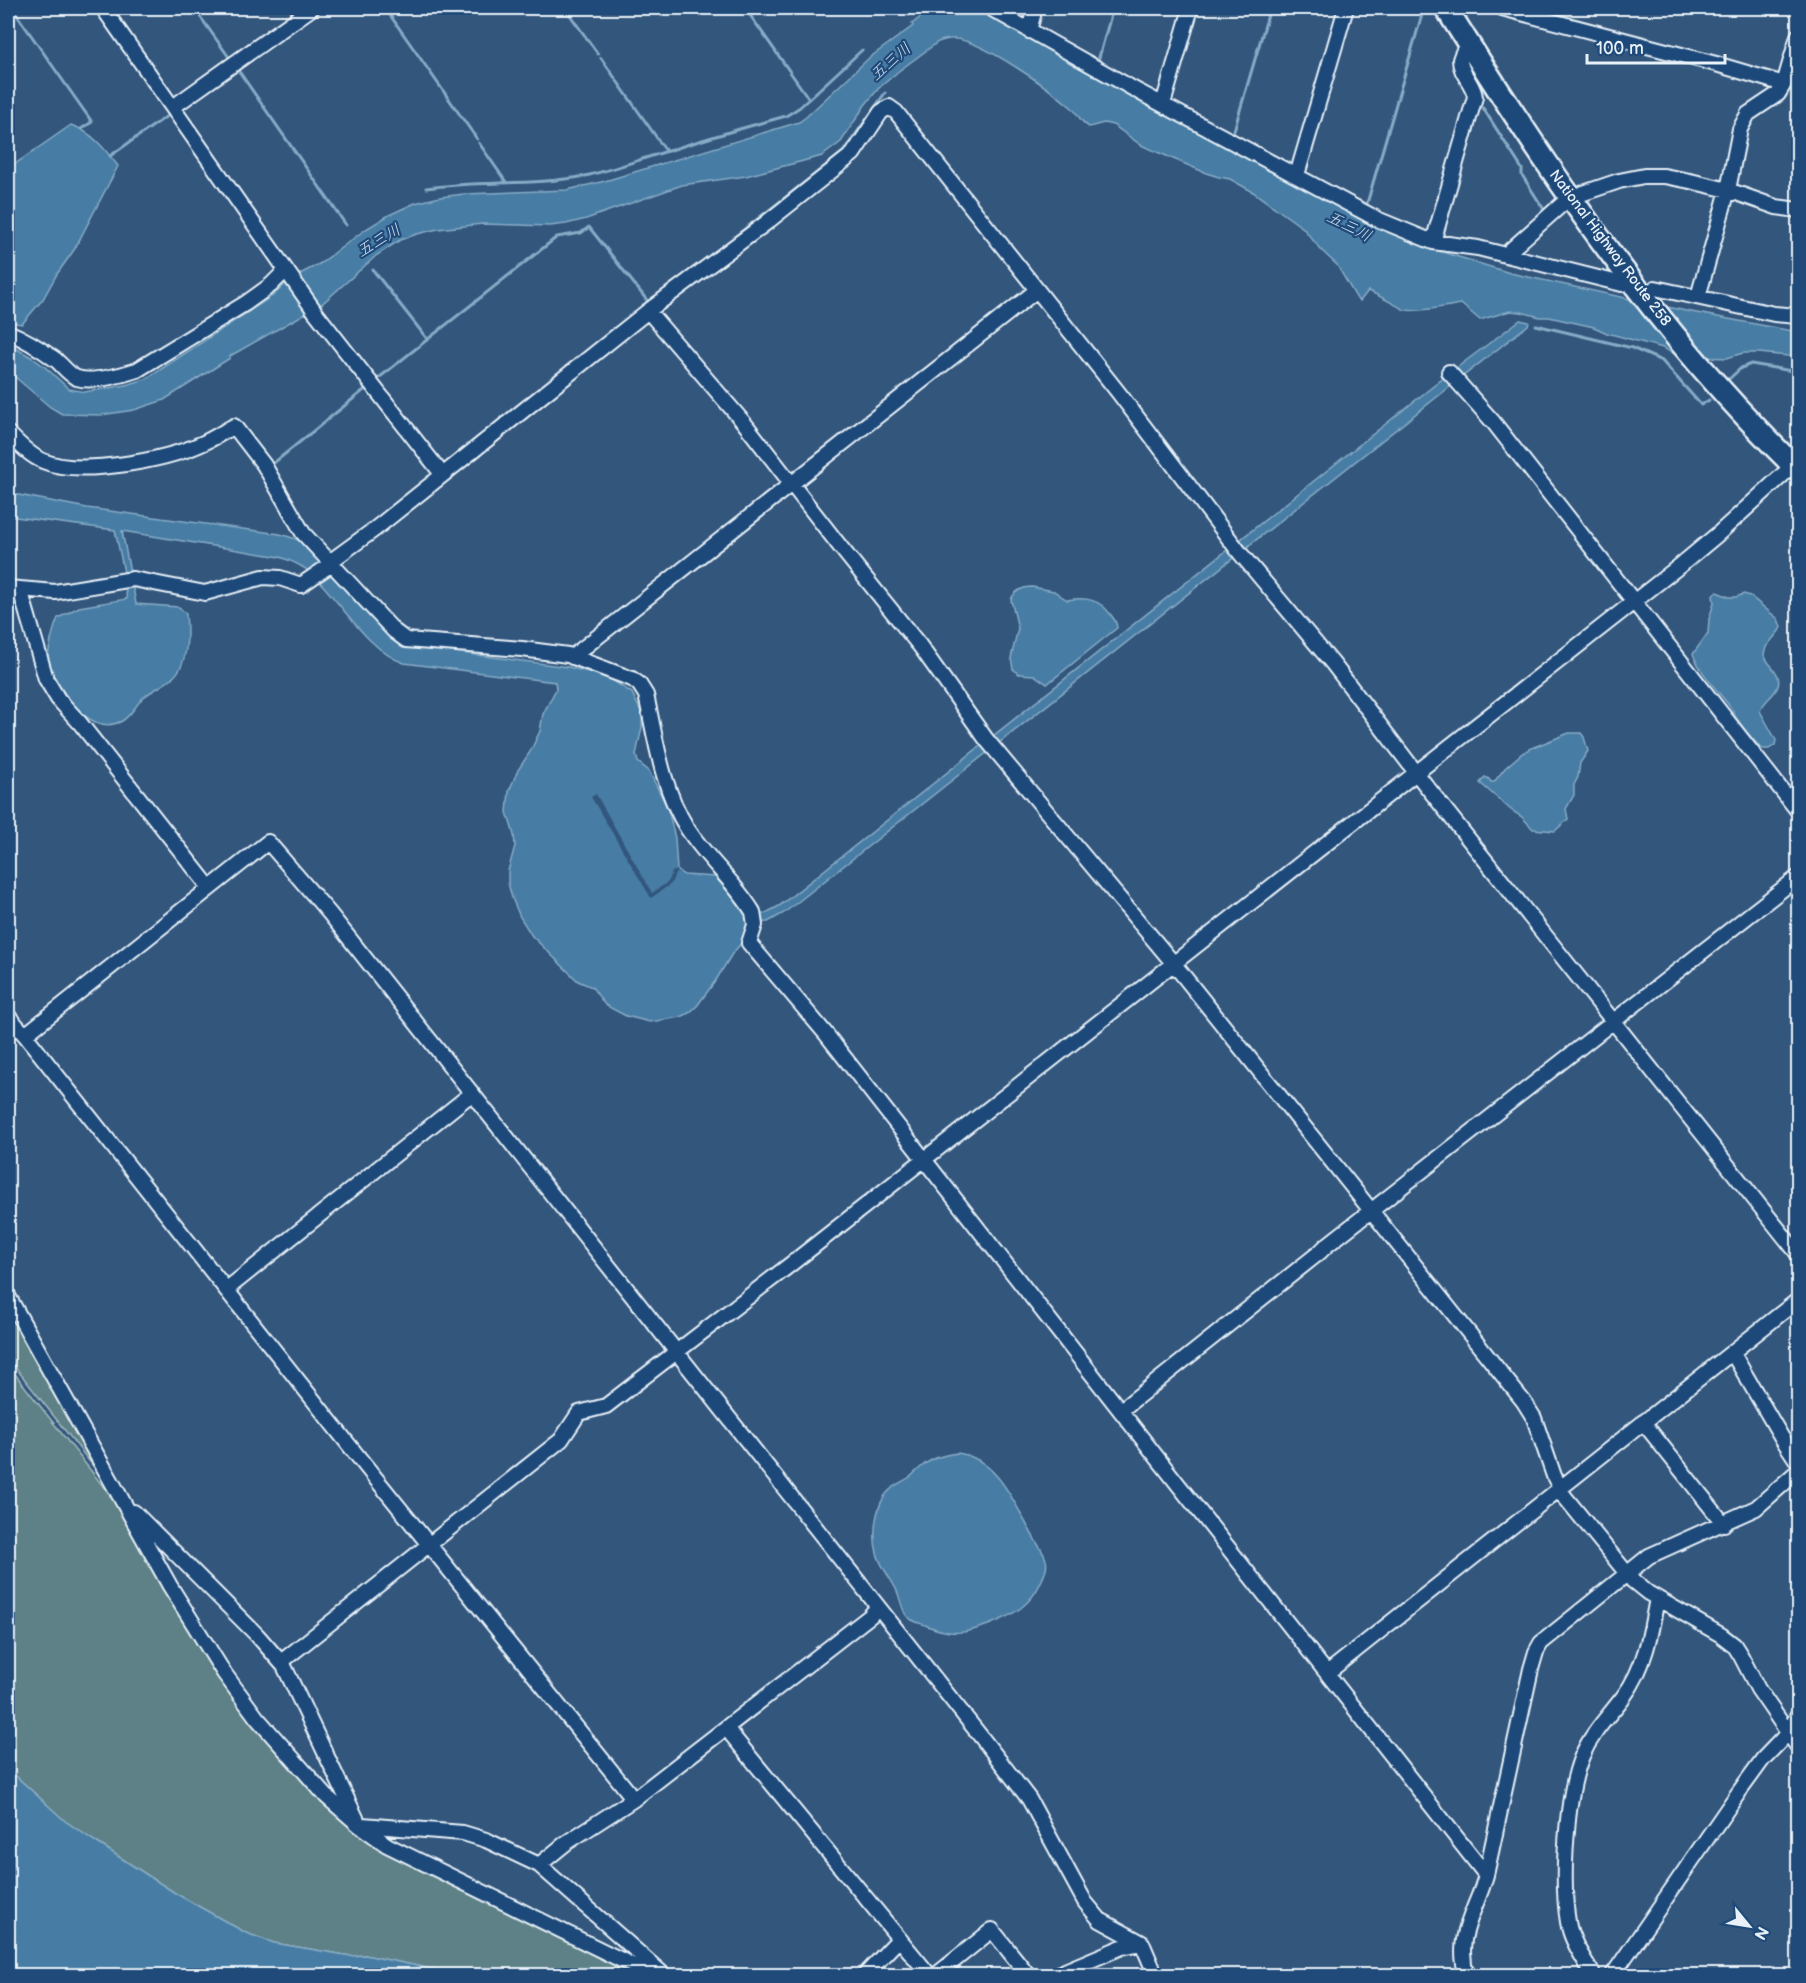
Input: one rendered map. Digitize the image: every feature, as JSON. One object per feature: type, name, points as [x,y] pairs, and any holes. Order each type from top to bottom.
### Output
[{"type":"highway","name":"National Highway Route 258","points":[[1446,8],[1569,198],[1650,292],[1704,370],[1796,465]]},
{"type":"street","points":[[102,8],[316,313],[442,474]]},
{"type":"street","points":[[173,107],[312,8]]},
{"type":"street","points":[[990,8],[1377,219],[1433,242],[1478,248],[1622,284]]},
{"type":"street","points":[[1029,31],[1035,8]]},
{"type":"street","points":[[1163,104],[1191,8]]},
{"type":"street","points":[[1297,175],[1346,8]]},
{"type":"street","points":[[1502,8],[1784,84]]},
{"type":"street","points":[[1698,297],[1728,190],[1740,129],[1748,114],[1778,94],[1784,84],[1798,36]]},
{"type":"street","points":[[1433,242],[1475,97],[1475,92],[1464,74],[1460,60],[1468,42]]},
{"type":"street","points":[[210,888],[86,730],[58,699],[46,679],[14,589],[55,592],[133,579],[205,594],[263,577],[280,578],[301,585],[312,579],[648,311],[766,223],[853,154],[881,112],[889,106],[1118,392],[1237,549],[1334,664],[1416,772],[1798,1254]]},
{"type":"street","points":[[1505,255],[1569,198],[1619,181],[1644,176],[1664,176],[1728,190],[1776,207],[1798,210]]},
{"type":"street","points":[[8,332],[24,338],[56,360],[74,377],[93,379],[125,374],[137,370],[246,303],[272,285],[286,270]]},
{"type":"street","points":[[572,657],[1037,290]]},
{"type":"street","points":[[1650,292],[1698,297],[1774,314],[1798,316]]},
{"type":"street","points":[[648,311],[745,424],[920,646],[990,744],[1174,964],[1524,1402],[1534,1418],[1554,1476],[1564,1496],[1627,1575],[1657,1598],[1734,1645],[1758,1689],[1793,1729],[1798,1747]]},
{"type":"street","points":[[1451,376],[1494,423],[1798,811]]},
{"type":"street","points":[[8,433],[28,452],[43,461],[78,467],[147,461],[200,444],[234,426],[264,465],[303,532],[394,631],[406,640],[522,649],[572,657],[632,679],[639,684],[646,695],[674,807],[688,830],[754,919],[748,943],[826,1034],[1486,1875]]},
{"type":"street","points":[[281,1662],[561,1440],[579,1413],[606,1406],[924,1160],[1634,602],[1718,534],[1796,465]]},
{"type":"street","points":[[25,1035],[268,842],[330,914],[1029,1799],[1085,1902],[1100,1920],[1142,1943],[1156,1976]]},
{"type":"street","points":[[1121,1410],[1326,1246],[1798,877]]},
{"type":"street","points":[[8,1016],[634,1799]]},
{"type":"street","points":[[227,1289],[471,1094]]},
{"type":"street","points":[[8,1296],[170,1586],[224,1673],[250,1709],[304,1773],[359,1825],[387,1845],[654,1976]]},
{"type":"street","points":[[1327,1673],[1798,1300]]},
{"type":"street","points":[[1732,1352],[1798,1462]]},
{"type":"street","points":[[1643,1422],[1724,1524]]},
{"type":"street","points":[[1467,1976],[1462,1948],[1463,1940],[1486,1875],[1536,1652],[1541,1643],[1649,1556],[1756,1508],[1798,1470]]},
{"type":"street","points":[[120,1497],[281,1662],[359,1825]]},
{"type":"street","points":[[1593,1976],[1568,1924],[1565,1854],[1576,1772],[1594,1732],[1624,1696],[1638,1672],[1649,1637],[1657,1598]]},
{"type":"street","points":[[539,1865],[566,1843],[634,1799],[870,1616],[878,1607]]},
{"type":"street","points":[[1612,1976],[1763,1759],[1793,1729],[1798,1715]]},
{"type":"street","points":[[726,1728],[930,1976]]},
{"type":"street","points":[[359,1825],[463,1833],[486,1840],[539,1865],[665,1976]]},
{"type":"street","points":[[935,1976],[992,1930],[1029,1976]]},
{"type":"street","points":[[864,1976],[899,1939]]},
{"type":"street","points":[[1053,1976],[1122,1947],[1142,1943]]},
{"type":"green space","points":[[8,1305],[108,1485],[8,1358]]},
{"type":"green space","points":[[8,1365],[106,1490],[116,1497],[166,1587],[336,1812],[643,1975],[460,1975],[365,1955],[351,1956],[274,1943],[246,1933],[175,1893],[96,1842],[65,1821],[8,1769]]},
{"type":"water","name":"五三川","points":[[932,8],[978,8],[1165,114],[1254,159],[1343,209],[1433,249],[1510,273],[1686,311],[1798,332],[1798,357],[1759,353],[1743,353],[1727,358],[1679,356],[1663,348],[1607,333],[1594,327],[1521,312],[1510,311],[1480,320],[1461,304],[1413,311],[1403,309],[1368,291],[1360,301],[1337,265],[1303,228],[1253,192],[1230,179],[1206,173],[1141,145],[1113,125],[1104,123],[1089,127],[1071,107],[1016,67],[983,48],[956,39],[947,39],[938,42],[879,88],[841,142],[822,156],[746,176],[682,185],[566,224],[550,226],[482,224],[438,229],[400,240],[377,255],[308,316],[306,313],[230,356],[164,400],[134,410],[101,415],[62,414],[50,407],[8,371],[8,344],[45,367],[69,389],[85,392],[146,379],[274,295],[292,278],[321,263],[366,229],[415,203],[464,194],[567,190],[605,181],[799,122],[869,58],[913,26],[912,24]]},
{"type":"water","points":[[71,125],[92,137],[118,166],[74,250],[43,299],[22,324],[8,322],[8,169]]},
{"type":"water","points":[[1520,320],[1529,322],[1528,325],[784,913],[768,922],[750,923],[745,939],[732,954],[697,1006],[689,1013],[681,1017],[650,1022],[626,1016],[605,1005],[592,987],[578,981],[532,936],[512,898],[508,871],[515,846],[507,812],[509,791],[540,731],[543,714],[556,689],[555,682],[404,663],[391,657],[367,637],[309,572],[298,564],[280,557],[122,531],[130,572],[129,578],[125,577],[115,530],[8,516],[8,493],[87,508],[280,534],[309,546],[416,647],[568,667],[606,676],[632,693],[642,714],[642,727],[636,755],[638,762],[649,771],[668,809],[675,838],[677,870],[684,875],[716,877],[747,914],[764,914],[779,906],[1451,372]]},
{"type":"water","points":[[133,587],[136,604],[179,607],[186,614],[186,649],[177,673],[144,697],[125,719],[112,724],[103,724],[78,710],[52,675],[48,662],[51,640],[58,618],[79,607],[127,599],[125,588]]},
{"type":"water","points":[[1032,587],[1054,591],[1067,600],[1086,599],[1097,602],[1107,610],[1117,626],[1047,684],[1034,675],[1019,674],[1013,669],[1011,658],[1018,628],[1011,600],[1019,590]]},
{"type":"water","points":[[1717,592],[1729,597],[1744,594],[1750,596],[1778,619],[1781,627],[1766,647],[1764,654],[1779,680],[1776,690],[1760,711],[1776,740],[1775,745],[1769,749],[1762,749],[1744,729],[1705,675],[1693,654],[1708,633],[1714,603],[1713,595]]},
{"type":"water","points":[[1569,733],[1581,733],[1588,751],[1580,763],[1574,785],[1574,795],[1566,809],[1568,819],[1555,831],[1533,829],[1522,817],[1480,783],[1485,777],[1494,782],[1521,754]]},
{"type":"water","points":[[957,1453],[984,1464],[1004,1485],[1044,1554],[1046,1568],[1032,1597],[1007,1617],[973,1630],[950,1632],[915,1622],[906,1615],[896,1589],[878,1558],[875,1528],[881,1502],[891,1489],[928,1462]]},
{"type":"water","points":[[8,1769],[65,1821],[175,1893],[246,1933],[274,1943],[351,1956],[365,1955],[460,1975],[8,1975]]},
{"type":"pier","points":[[596,794],[652,893],[668,882],[672,872],[677,870],[671,884],[651,898],[591,797]]},
{"type":"waterway","points":[[12,8],[92,122],[81,129]]},
{"type":"waterway","points":[[194,8],[231,60]]},
{"type":"waterway","points":[[289,8],[294,14]]},
{"type":"waterway","points":[[385,8],[477,139]]},
{"type":"waterway","points":[[565,8],[598,54]]},
{"type":"waterway","points":[[745,8],[809,99]]},
{"type":"waterway","points":[[904,8],[909,15]]},
{"type":"waterway","points":[[1098,61],[1113,8]]},
{"type":"waterway","points":[[1233,134],[1270,8]]},
{"type":"waterway","points":[[1366,207],[1423,11],[1421,8]]},
{"type":"waterway","points":[[426,188],[546,181],[585,176],[786,116],[800,107],[862,50]]},
{"type":"waterway","points":[[601,58],[666,151]]},
{"type":"waterway","points":[[236,67],[346,225]]},
{"type":"waterway","points":[[713,254],[843,152],[885,93]]},
{"type":"waterway","points":[[1483,108],[1522,169],[1522,175],[1543,208]]},
{"type":"waterway","points":[[1192,113],[1294,166]]},
{"type":"waterway","points":[[110,156],[170,114]]},
{"type":"waterway","points":[[479,143],[506,182]]},
{"type":"waterway","points":[[375,381],[557,237],[581,233],[589,227],[650,304]]},
{"type":"waterway","points":[[373,270],[428,340]]},
{"type":"waterway","points":[[1536,325],[1632,348],[1662,361],[1701,405],[1709,400]]},
{"type":"waterway","points":[[1729,379],[1741,368],[1751,364],[1798,372]]},
{"type":"waterway","points":[[270,466],[369,386]]}]
